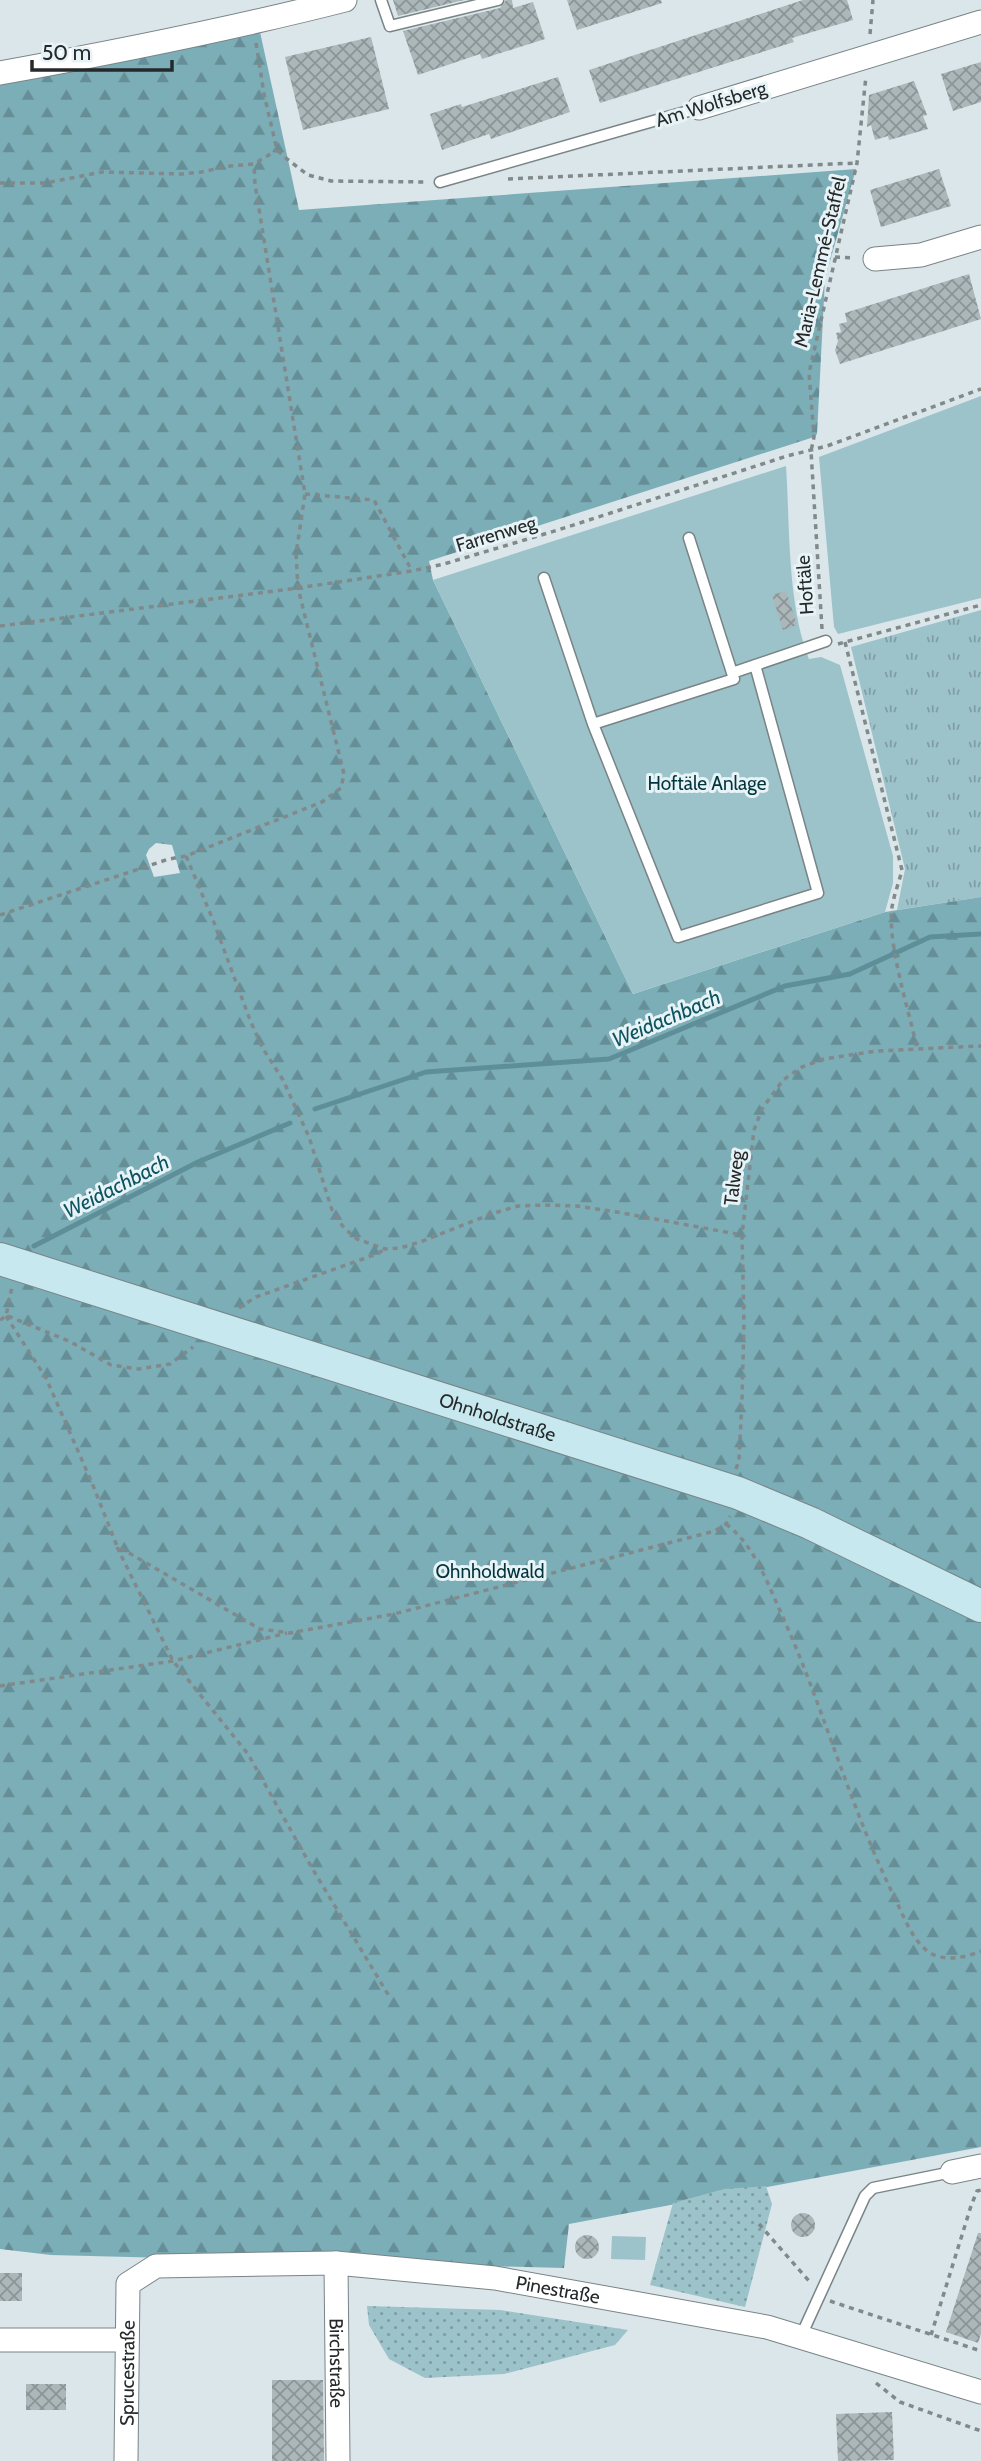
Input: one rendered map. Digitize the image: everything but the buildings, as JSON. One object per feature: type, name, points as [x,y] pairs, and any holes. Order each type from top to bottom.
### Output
[{"type":"main road","name":"Ohnholdstraße","points":[[8,1262],[734,1492],[810,1523],[981,1606]]},
{"type":"street","points":[[0,73],[253,23],[345,0]]},
{"type":"street","name":"Am Wolfsberg","points":[[699,108],[981,22]]},
{"type":"street","points":[[864,259],[921,256],[981,237]]},
{"type":"street","points":[[952,2172],[981,2166]]},
{"type":"street","name":"Pinestraße","points":[[128,2284],[156,2266],[336,2263],[495,2278],[725,2318],[801,2336],[981,2392]]},
{"type":"street","name":"Birchstraße","points":[[336,2263],[338,2461]]},
{"type":"street","name":"Sprucestraße","points":[[126,2461],[128,2284]]},
{"type":"street","points":[[0,2340],[127,2340]]},
{"type":"lane","points":[[381,0],[390,26],[498,0]]},
{"type":"lane","name":"Am Wolfsberg","points":[[440,182],[699,108]]},
{"type":"lane","points":[[593,724],[734,679],[689,538]]},
{"type":"lane","points":[[544,578],[593,724],[678,937],[818,893],[755,665]]},
{"type":"lane","points":[[732,673],[826,641]]},
{"type":"lane","points":[[801,2336],[865,2196],[873,2188],[952,2172]]},
{"type":"path","points":[[870,31],[873,0]]},
{"type":"path","points":[[260,64],[264,94]]},
{"type":"path","name":"Maria-Lemmé-Staffel","points":[[811,451],[814,437],[809,373],[858,163],[866,79]]},
{"type":"path","points":[[0,183],[46,183],[102,172],[182,174],[254,164],[277,150]]},
{"type":"path","points":[[0,915],[169,859],[186,856],[322,802],[341,788],[344,774],[298,588],[296,554],[305,494],[254,164]]},
{"type":"path","points":[[835,257],[864,259]]},
{"type":"path","name":"Farrenweg","points":[[0,626],[412,571],[558,530],[738,471],[811,451],[981,389]]},
{"type":"path","name":"Hoftäle","points":[[811,451],[822,632],[826,641],[835,645],[981,605]]},
{"type":"path","points":[[305,494],[374,500],[412,571]]},
{"type":"path","points":[[845,642],[902,870],[892,907],[894,947],[917,1048]]},
{"type":"path","points":[[186,856],[250,1020],[262,1047],[283,1080],[309,1137],[332,1210],[344,1228],[357,1239],[385,1249]]},
{"type":"path","name":"Talweg","points":[[726,1524],[739,1460],[744,1321],[742,1235],[754,1130],[762,1109],[783,1080],[802,1067],[824,1059],[847,1054],[917,1048],[981,1046]]},
{"type":"path","points":[[6,1316],[71,1342],[111,1365],[139,1369],[170,1364],[256,1297],[385,1249],[420,1242],[518,1206],[577,1206],[742,1235]]},
{"type":"path","points":[[8,1262],[6,1316],[47,1378],[117,1546],[173,1661],[248,1754],[389,1996]]},
{"type":"path","points":[[0,1320],[6,1316]]},
{"type":"path","points":[[0,1686],[173,1661],[290,1633],[394,1614],[606,1561],[715,1531],[726,1524],[739,1534],[749,1547],[774,1596],[797,1648],[882,1870],[911,1930],[924,1949],[933,1955],[952,1958],[981,1951]]},
{"type":"path","points":[[117,1546],[260,1629],[290,1633]]},
{"type":"path","points":[[931,2335],[971,2206],[977,2191],[981,2190]]},
{"type":"path","points":[[758,2224],[830,2301],[981,2351]]},
{"type":"green space","name":"Ohnholdwald","points":[[260,32],[299,210],[856,169],[825,279],[817,434],[814,437],[429,561],[433,580],[633,994],[885,912],[981,897],[981,2147],[569,2224],[564,2268],[51,2255],[0,2249],[0,78]],"holes":[[[156,843],[172,845],[180,873],[154,877],[146,855],[149,849]]]},
{"type":"green space","points":[[981,396],[981,598],[838,634],[834,627],[819,457]]},
{"type":"green space","name":"Hoftäle Anlage","points":[[786,466],[793,589],[802,637],[809,659],[821,657],[840,665],[893,856],[893,883],[885,912],[633,994],[433,580]]},
{"type":"green space","points":[[981,610],[981,897],[897,910],[905,869],[851,647]]},
{"type":"green space","points":[[766,2186],[772,2204],[745,2307],[650,2285],[673,2203],[724,2189]]},
{"type":"green space","points":[[612,2236],[646,2237],[645,2260],[611,2259]]},
{"type":"green space","points":[[367,2306],[500,2310],[628,2330],[615,2345],[504,2374],[425,2378],[389,2359],[369,2325]]},
{"type":"waterway","name":"Weidachbach","points":[[315,1109],[426,1072],[609,1059],[785,986],[850,974],[930,937],[981,934]]},
{"type":"waterway","name":"Weidachbach","points":[[34,1246],[198,1162],[290,1123]]}]
